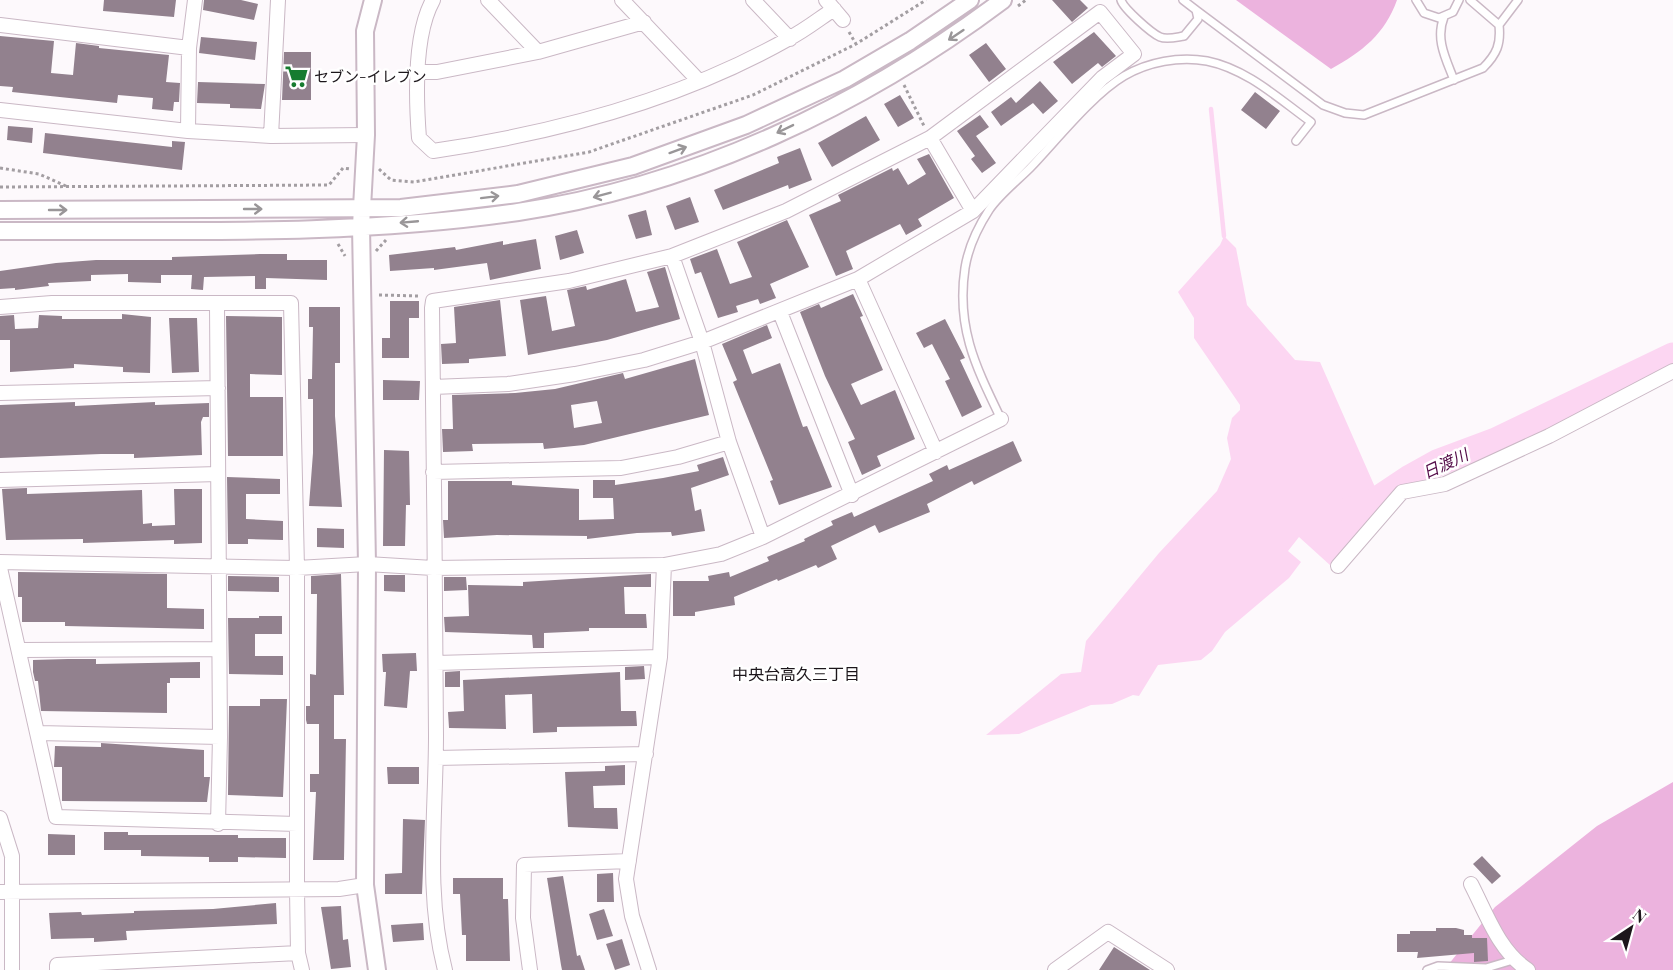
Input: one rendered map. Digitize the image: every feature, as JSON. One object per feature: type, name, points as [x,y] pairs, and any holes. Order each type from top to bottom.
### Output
[{"type":"street","points":[[188,131],[189,48],[195,0]]},
{"type":"street","points":[[271,136],[278,0]]},
{"type":"street","points":[[373,0],[365,32],[366,135],[361,226],[367,564],[366,885],[376,970]]},
{"type":"street","points":[[433,0],[421,43],[417,106],[419,138],[433,151],[518,137],[633,105],[744,62],[790,39],[834,10]]},
{"type":"street","points":[[488,0],[537,52]]},
{"type":"street","points":[[622,0],[699,80]]},
{"type":"street","points":[[753,0],[790,39]]},
{"type":"street","points":[[0,210],[401,208],[518,194],[633,166],[746,125],[845,79],[910,41],[970,0]]},
{"type":"street","points":[[0,231],[325,230],[517,212],[586,199],[695,166],[757,142],[860,93],[921,58],[1003,0]]},
{"type":"street","points":[[433,387],[508,384],[576,374],[644,360],[702,342],[858,279],[973,211],[1102,78],[1134,54],[1100,12],[930,138],[786,211],[672,256],[569,281],[433,301],[433,387],[433,568],[436,758],[432,878],[445,970]]},
{"type":"street","points":[[419,72],[437,72],[537,52],[644,22]]},
{"type":"street","points":[[0,26],[189,48]]},
{"type":"street","points":[[0,110],[188,131],[271,136],[366,135]]},
{"type":"street","points":[[930,138],[973,211]]},
{"type":"street","points":[[672,256],[702,342],[729,442],[763,537]]},
{"type":"street","points":[[858,279],[936,452]]},
{"type":"street","points":[[0,307],[52,303],[217,305],[291,303],[297,568],[298,952],[302,970]]},
{"type":"street","points":[[217,305],[220,737],[218,824]]},
{"type":"street","points":[[780,312],[852,495]]},
{"type":"street","points":[[1338,566],[1402,492],[1445,484],[1559,431],[1673,371]]},
{"type":"street","points":[[0,393],[218,388]]},
{"type":"street","points":[[0,562],[297,568],[367,564],[433,568],[664,565],[721,554],[763,537],[852,495],[1001,419]]},
{"type":"street","points":[[433,472],[621,468],[678,457],[729,442]]},
{"type":"street","points":[[0,480],[218,474]]},
{"type":"street","points":[[649,970],[632,916],[626,879],[660,657],[664,565]]},
{"type":"street","points":[[0,568],[56,817],[218,824],[297,824]]},
{"type":"street","points":[[20,650],[219,649]]},
{"type":"street","points":[[436,663],[660,657]]},
{"type":"street","points":[[38,733],[220,737]]},
{"type":"street","points":[[436,758],[646,754]]},
{"type":"street","points":[[0,818],[12,856],[5,892],[12,970]]},
{"type":"street","points":[[530,970],[523,918],[524,865],[629,861]]},
{"type":"street","points":[[1472,884],[1494,930],[1512,960],[1528,970]]},
{"type":"street","points":[[5,892],[339,890],[366,885]]},
{"type":"street","points":[[1054,970],[1108,932],[1167,970]]},
{"type":"street","points":[[57,970],[57,965],[298,952]]},
{"type":"lane","points":[[1120,0],[1129,12],[1160,36],[1171,38],[1184,36],[1193,29],[1198,19],[1196,10]]},
{"type":"lane","points":[[1183,0],[1323,105],[1345,113],[1364,115],[1483,68],[1495,57],[1501,42],[1499,25],[1470,0]]},
{"type":"lane","points":[[1416,0],[1424,13],[1431,17],[1444,17],[1453,12],[1459,0]]},
{"type":"lane","points":[[1499,25],[1518,0]]},
{"type":"lane","points":[[1444,17],[1439,34],[1440,44],[1454,80]]},
{"type":"lane","points":[[1001,419],[971,353],[961,315],[965,267],[975,236],[990,208],[1107,88],[1144,67],[1173,59],[1206,61],[1224,66],[1258,83],[1311,122],[1296,141]]},
{"type":"lane","points":[[1427,970],[1438,966],[1486,968],[1512,960]]},
{"type":"path","points":[[904,85],[930,138]]},
{"type":"path","points":[[0,168],[39,174],[68,186]]},
{"type":"path","points":[[330,240],[343,249],[345,258],[362,265]]},
{"type":"path","points":[[379,295],[420,296],[433,301]]},
{"type":"shaded area","points":[[1236,0],[1397,0],[1386,23],[1371,41],[1353,56],[1331,69]]},
{"type":"shaded area","points":[[1224,236],[1236,248],[1247,305],[1295,360],[1320,362],[1382,503],[1331,566],[1299,537],[1288,551],[1301,562],[1289,578],[1225,632],[1212,651],[1201,660],[1158,665],[1139,696],[1133,695],[1112,704],[1091,705],[1019,734],[986,735],[1061,674],[1081,672],[1086,641],[1159,553],[1217,491],[1231,459],[1227,438],[1232,418],[1240,410],[1240,405],[1194,338],[1194,318],[1178,292],[1220,245]]},
{"type":"shaded area","points":[[1673,782],[1673,970],[1444,970],[1495,907],[1597,826]]},
{"type":"building","points":[[104,0],[176,0],[174,17],[103,11]]},
{"type":"building","points":[[204,0],[241,0],[258,4],[254,20],[203,10]]},
{"type":"building","points":[[1052,0],[1080,0],[1088,8],[1072,22]]},
{"type":"building","points":[[1094,32],[1116,56],[1102,67],[1098,63],[1072,84],[1053,62]]},
{"type":"building","points":[[0,36],[54,41],[51,73],[73,75],[76,43],[99,46],[99,48],[169,55],[166,82],[180,83],[179,102],[174,102],[173,111],[152,109],[153,98],[118,95],[117,103],[12,92],[13,87],[0,86]]},
{"type":"building","points":[[201,37],[257,42],[255,60],[199,53]]},
{"type":"building","points":[[986,43],[1006,69],[989,82],[969,55]]},
{"type":"building","name":"セブン-イレブン","points":[[284,52],[311,52],[311,100],[282,100]]},
{"type":"building","points":[[1040,81],[1058,101],[1043,114],[1033,103],[1001,126],[991,112],[1011,97],[1016,103]]},
{"type":"building","points":[[198,82],[265,84],[261,109],[230,108],[230,104],[197,103]]},
{"type":"building","points":[[1255,92],[1280,111],[1266,129],[1241,110]]},
{"type":"building","points":[[900,95],[914,118],[898,127],[884,104]]},
{"type":"building","points":[[980,115],[989,127],[976,136],[996,163],[982,173],[971,159],[975,156],[957,131]]},
{"type":"building","points":[[866,116],[880,140],[832,167],[818,143]]},
{"type":"building","points":[[8,126],[33,128],[32,143],[7,140]]},
{"type":"building","points":[[45,133],[172,147],[172,141],[185,142],[182,170],[43,153]]},
{"type":"building","points":[[800,148],[812,180],[789,189],[788,185],[723,210],[714,190],[779,163],[777,157]]},
{"type":"building","points":[[929,154],[954,198],[918,219],[922,226],[906,235],[900,224],[846,251],[853,269],[836,276],[809,215],[841,201],[838,195],[892,168],[893,171],[898,168],[908,185],[926,174],[917,159]]},
{"type":"building","points":[[690,197],[699,222],[675,230],[666,206]]},
{"type":"building","points":[[646,210],[652,235],[636,239],[628,215]]},
{"type":"building","points":[[787,220],[809,267],[770,284],[776,298],[760,304],[758,299],[736,306],[738,312],[718,318],[701,272],[695,274],[690,259],[717,249],[730,284],[752,277],[737,242]]},
{"type":"building","points":[[577,230],[584,253],[560,260],[555,236]]},
{"type":"building","points":[[536,239],[541,269],[490,280],[487,263],[434,270],[434,268],[390,271],[389,255],[455,247],[456,250],[503,241],[503,245]]},
{"type":"building","points":[[287,254],[287,260],[327,260],[327,280],[266,278],[266,289],[255,289],[255,276],[204,277],[203,290],[191,289],[192,275],[161,275],[161,283],[128,282],[128,274],[91,275],[91,281],[48,283],[49,286],[15,290],[15,288],[0,289],[0,271],[56,263],[96,260],[172,260],[172,257]]},
{"type":"building","points":[[665,267],[680,319],[607,340],[528,355],[520,300],[546,296],[552,331],[575,326],[567,290],[586,286],[587,290],[626,279],[636,312],[659,307],[647,272]]},
{"type":"building","points":[[853,294],[863,316],[860,317],[883,370],[851,384],[861,405],[895,390],[915,439],[877,456],[881,466],[862,475],[848,442],[855,439],[825,376],[800,312],[819,304],[821,308]]},
{"type":"building","points":[[500,300],[506,356],[469,359],[469,363],[442,364],[441,344],[456,343],[454,307]]},
{"type":"building","points":[[390,301],[419,301],[419,318],[409,318],[409,358],[382,358],[382,338],[390,338]]},
{"type":"building","points":[[309,307],[340,307],[340,363],[335,363],[335,416],[342,507],[309,506],[313,453],[313,399],[308,399],[308,379],[312,379],[313,327],[309,327]]},
{"type":"building","points":[[122,314],[151,317],[150,373],[123,372],[123,367],[74,364],[74,368],[10,372],[10,340],[0,340],[0,316],[14,315],[15,329],[38,328],[39,315],[62,316],[62,319],[122,319]]},
{"type":"building","points":[[226,316],[282,317],[282,375],[250,374],[250,397],[283,397],[283,456],[228,456]]},
{"type":"building","points":[[169,318],[197,318],[199,372],[172,373]]},
{"type":"building","points":[[945,319],[965,358],[960,360],[982,407],[962,417],[945,381],[950,379],[932,344],[924,348],[916,333]]},
{"type":"building","points":[[767,325],[772,338],[743,350],[752,374],[780,363],[803,427],[807,426],[832,487],[779,505],[770,481],[773,480],[733,382],[737,380],[722,344]]},
{"type":"building","points":[[695,359],[709,415],[584,445],[544,449],[543,443],[472,444],[473,451],[443,452],[442,429],[453,429],[452,395],[555,389],[623,373],[625,379]],"holes":[[[597,401],[602,423],[574,428],[571,405]]]},
{"type":"building","points":[[383,380],[420,381],[419,400],[383,400]]},
{"type":"building","points":[[75,402],[75,406],[155,402],[155,405],[209,403],[209,417],[203,417],[201,422],[202,455],[134,458],[134,454],[101,454],[0,458],[0,405]]},
{"type":"building","points":[[1013,441],[1022,461],[974,485],[972,481],[927,504],[930,512],[879,533],[875,525],[831,546],[837,559],[818,568],[816,565],[778,581],[777,579],[734,597],[735,605],[695,612],[695,616],[673,616],[673,581],[709,581],[708,576],[729,572],[730,577],[769,561],[767,557],[805,541],[804,539],[833,525],[831,521],[852,512],[854,517],[933,481],[929,474],[947,465],[949,470]]},
{"type":"building","points":[[384,450],[409,451],[410,505],[406,505],[405,546],[383,546]]},
{"type":"building","points":[[723,457],[729,475],[691,488],[695,511],[701,509],[705,531],[672,536],[671,532],[637,533],[587,539],[587,536],[497,535],[444,538],[443,520],[448,520],[448,481],[512,481],[512,485],[579,489],[579,520],[614,519],[613,498],[593,498],[593,480],[615,480],[615,485],[663,478],[699,471],[697,465]]},
{"type":"building","points":[[227,477],[280,479],[280,494],[246,494],[246,519],[283,521],[283,540],[248,539],[248,544],[228,544]]},
{"type":"building","points":[[27,488],[27,494],[142,490],[143,524],[152,523],[152,526],[175,525],[174,489],[202,489],[202,543],[174,544],[174,540],[83,543],[83,539],[6,540],[2,489]]},
{"type":"building","points":[[317,528],[344,529],[344,548],[317,547]]},
{"type":"building","points":[[18,572],[167,574],[167,608],[204,609],[204,629],[65,626],[65,622],[22,622],[22,597],[18,597]]},
{"type":"building","points":[[341,574],[344,695],[334,695],[334,739],[346,739],[344,860],[313,860],[316,792],[310,792],[310,774],[319,774],[319,724],[307,724],[306,720],[306,706],[310,706],[310,674],[316,675],[317,594],[311,594],[311,576]]},
{"type":"building","points":[[651,574],[651,587],[624,587],[625,614],[646,614],[647,628],[589,628],[589,631],[544,633],[544,648],[533,648],[532,635],[445,632],[444,617],[469,616],[468,585],[523,586],[523,582]]},
{"type":"building","points":[[384,575],[405,575],[405,592],[384,591]]},
{"type":"building","points":[[228,576],[279,577],[279,592],[228,591]]},
{"type":"building","points":[[444,577],[466,577],[467,590],[444,591]]},
{"type":"building","points":[[259,616],[282,616],[282,634],[255,634],[255,656],[283,656],[283,675],[229,674],[228,618],[259,618]]},
{"type":"building","points":[[416,653],[417,671],[410,671],[407,708],[384,706],[386,672],[383,672],[382,654]]},
{"type":"building","points":[[96,659],[96,664],[200,662],[200,678],[170,678],[170,683],[167,683],[167,713],[41,711],[38,681],[35,681],[33,672],[33,660]]},
{"type":"building","points":[[644,666],[645,679],[625,680],[625,667]]},
{"type":"building","points":[[460,671],[460,687],[445,687],[445,672]]},
{"type":"building","points":[[620,672],[621,711],[636,711],[637,726],[557,727],[557,732],[533,733],[532,694],[505,695],[506,729],[449,728],[448,712],[464,711],[463,680]]},
{"type":"building","points":[[260,699],[287,699],[283,797],[228,795],[229,706],[260,706]]},
{"type":"building","points":[[101,743],[204,750],[204,777],[210,777],[207,802],[62,801],[62,767],[54,767],[55,746],[101,747]]},
{"type":"building","points":[[625,765],[625,785],[593,786],[594,808],[617,808],[618,829],[568,827],[565,772],[605,771],[605,766]]},
{"type":"building","points":[[387,767],[419,767],[419,784],[388,784]]},
{"type":"building","points":[[403,819],[425,820],[422,894],[385,894],[385,874],[402,873]]},
{"type":"building","points":[[104,832],[128,832],[128,835],[238,835],[238,838],[286,838],[286,858],[238,857],[238,862],[209,862],[209,857],[141,856],[141,850],[104,850]]},
{"type":"building","points":[[48,834],[75,835],[75,855],[48,855]]},
{"type":"building","points":[[1482,856],[1501,876],[1492,884],[1473,864]]},
{"type":"building","points":[[613,873],[614,902],[597,902],[597,874]]},
{"type":"building","points":[[563,876],[577,956],[580,955],[585,970],[562,970],[547,878]]},
{"type":"building","points":[[453,878],[503,878],[503,899],[508,899],[510,961],[466,961],[466,935],[462,935],[460,894],[453,894]]},
{"type":"building","points":[[276,903],[277,924],[126,931],[127,940],[94,942],[94,938],[51,939],[49,913],[81,912],[82,915],[134,913],[134,911],[213,909]]},
{"type":"building","points":[[341,906],[343,940],[348,939],[351,967],[331,969],[321,907]]},
{"type":"building","points":[[604,909],[613,936],[597,940],[589,914]]},
{"type":"building","points":[[423,923],[424,940],[393,942],[391,925]]},
{"type":"building","points":[[1436,928],[1456,928],[1464,930],[1464,935],[1472,935],[1472,938],[1487,938],[1488,961],[1474,962],[1474,953],[1417,958],[1418,952],[1397,952],[1397,934],[1410,934],[1410,931],[1436,931]]},
{"type":"building","points":[[622,939],[630,965],[615,970],[606,944]]},
{"type":"building","points":[[1114,947],[1150,970],[1099,970]]},
{"type":"waterway","points":[[1211,109],[1224,236]]},
{"type":"waterway","name":"日渡川","points":[[1350,510],[1359,512],[1437,463],[1496,441],[1673,356]]},
{"type":"place","name":"セブン-イレブン","points":[[296,76]]},
{"type":"district","name":"中央台高久三丁目","points":[[796,673]]}]
